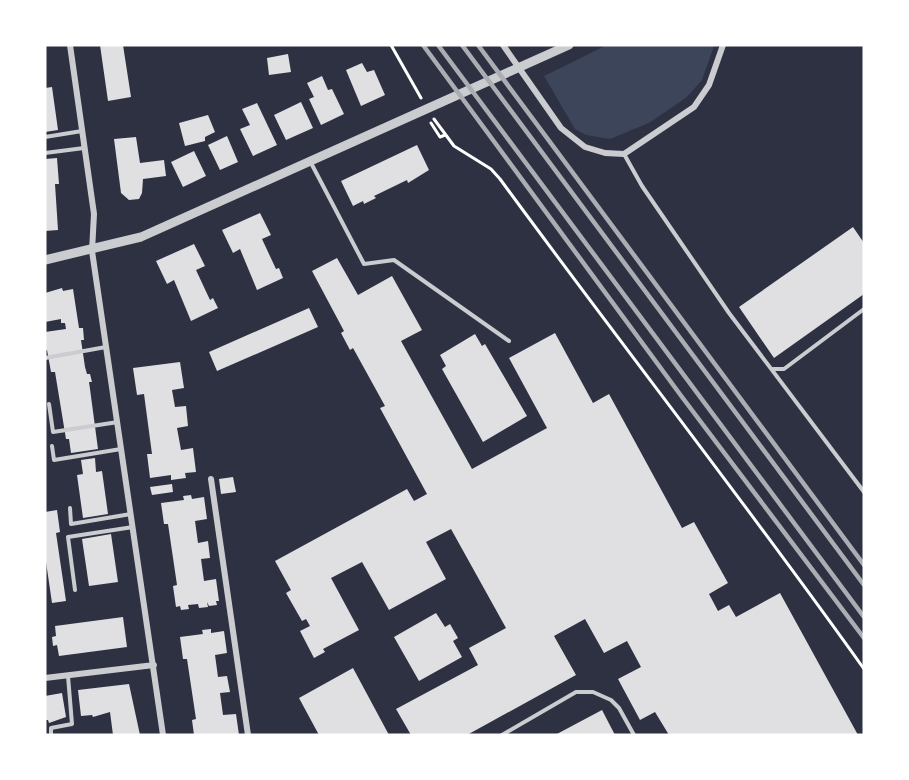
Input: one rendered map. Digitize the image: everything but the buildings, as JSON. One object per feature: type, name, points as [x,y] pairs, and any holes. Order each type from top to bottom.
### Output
[{"type":"street","points":[[70,45],[94,222],[92,251],[163,735]]},
{"type":"street","points":[[503,45],[561,128],[572,140],[595,150],[624,154],[694,107],[709,85],[723,45]]},
{"type":"street","points":[[45,260],[92,251],[141,237],[569,45]]},
{"type":"street","points":[[211,479],[248,735]]},
{"type":"street","points":[[45,678],[154,665]]},
{"type":"lane","points":[[45,137],[83,131]]},
{"type":"lane","points":[[45,153],[85,148]]},
{"type":"lane","points":[[624,154],[647,194],[729,313],[864,492]]},
{"type":"lane","points":[[310,160],[364,264],[394,260],[509,341]]},
{"type":"lane","points":[[772,369],[784,369],[864,309]]},
{"type":"lane","points":[[45,358],[106,347]]},
{"type":"lane","points":[[49,404],[53,432],[118,422]]},
{"type":"lane","points":[[52,446],[54,460],[122,449]]},
{"type":"lane","points":[[70,508],[71,524],[132,514]]},
{"type":"lane","points":[[75,590],[69,537],[133,527]]},
{"type":"lane","points":[[51,735],[51,728],[72,724],[68,675]]},
{"type":"lane","points":[[502,735],[576,692],[593,692],[611,700],[619,708],[634,735]]},
{"type":"path","points":[[391,45],[419,95]]},
{"type":"path","points":[[431,123],[440,137],[445,135]]},
{"type":"path","points":[[438,124],[445,135],[464,154],[490,169],[500,178],[590,303],[794,571],[864,669]]},
{"type":"shaded area","points":[[607,45],[713,45],[713,49],[702,80],[687,97],[649,123],[610,139],[586,135],[575,129],[544,76]]},
{"type":"railway","points":[[423,45],[682,397],[864,638]]},
{"type":"railway","points":[[438,45],[864,617]]},
{"type":"railway","points":[[462,45],[864,585]]},
{"type":"railway","points":[[478,45],[864,565]]}]
